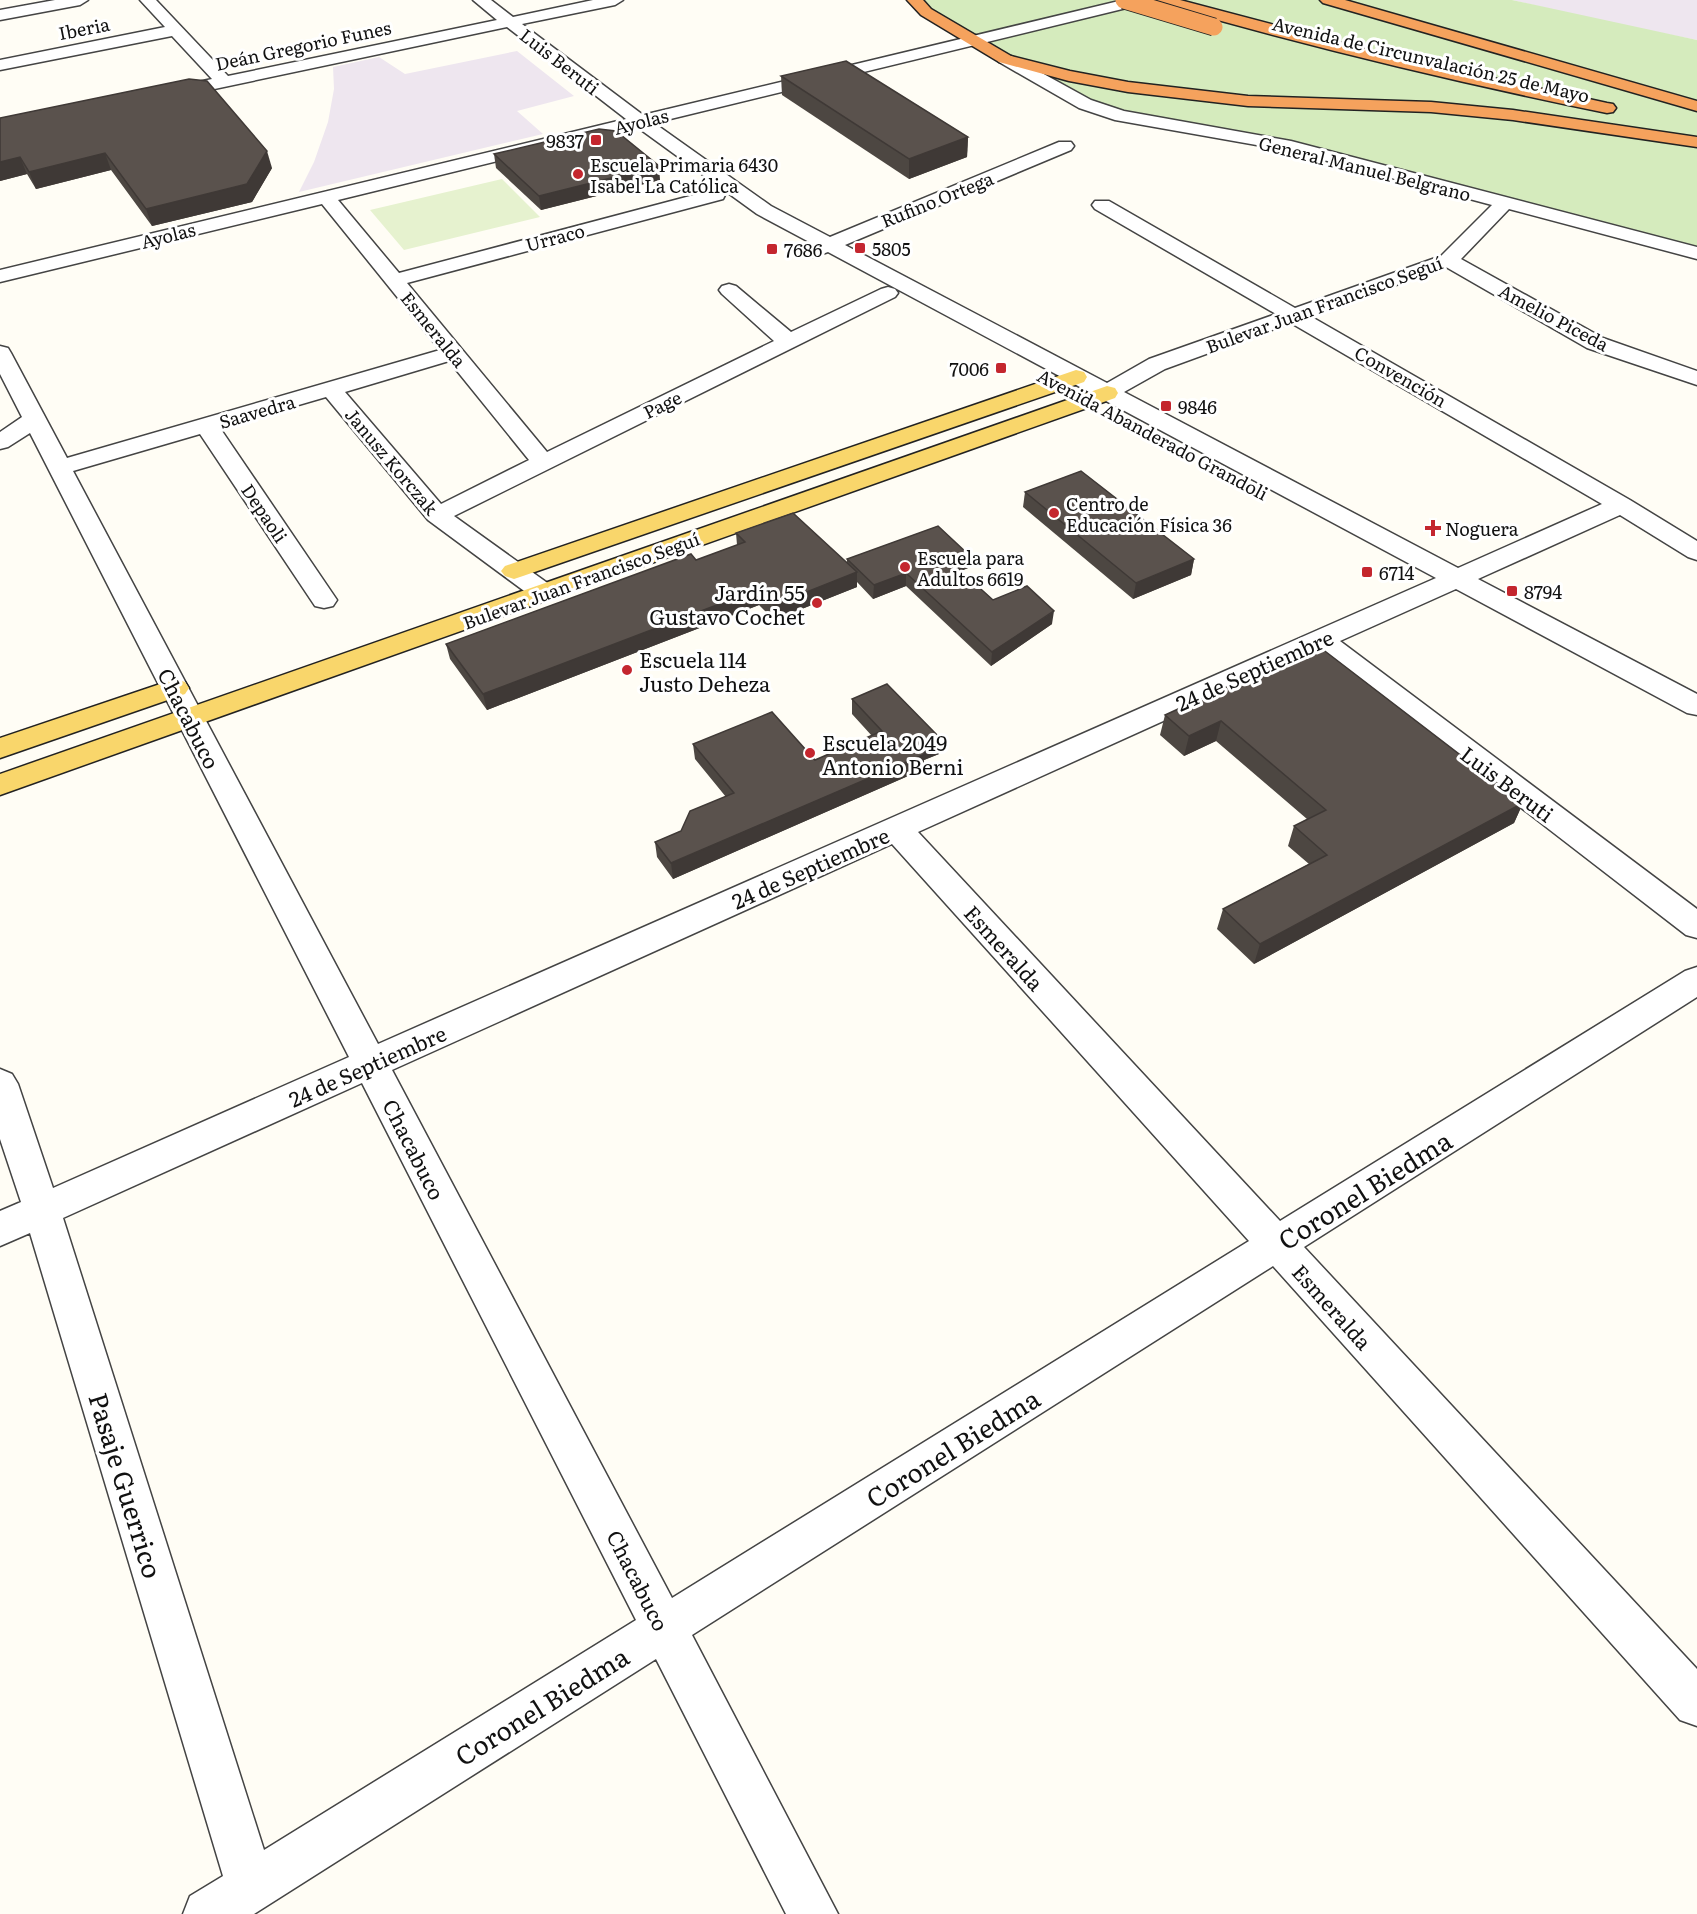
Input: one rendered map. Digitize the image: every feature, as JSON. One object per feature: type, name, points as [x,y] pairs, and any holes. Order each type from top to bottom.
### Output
[{"type":"highway","points":[[915,0],[926,12],[1005,58],[1069,76],[1128,87],[1248,100],[1431,106],[1697,140]]},
{"type":"highway","name":"Avenida de Circunvalación 25 de Mayo","points":[[1124,0],[1214,27],[1445,84],[1697,140]]},
{"type":"highway","name":"Avenida de Circunvalación 25 de Mayo","points":[[1163,0],[1230,20],[1456,75],[1622,112]]},
{"type":"highway","points":[[1328,0],[1697,106]]},
{"type":"highway","points":[[1665,120],[1697,127]]},
{"type":"main road","name":"Bulevar Juan Francisco Seguí","points":[[514,571],[1067,380]]},
{"type":"main road","name":"Bulevar Juan Francisco Seguí","points":[[0,748],[182,703],[544,593],[1098,396]]},
{"type":"main road","name":"Bulevar Juan Francisco Seguí","points":[[0,785],[182,703]]},
{"type":"street","points":[[0,15],[80,0]]},
{"type":"street","points":[[148,0],[224,82]]},
{"type":"street","name":"Luis Beruti","points":[[481,0],[629,124]]},
{"type":"street","name":"Deán Gregorio Funes","points":[[146,98],[615,0]]},
{"type":"street","name":"Ayolas","points":[[0,276],[1142,0]]},
{"type":"street","name":"Iberia","points":[[0,64],[176,30]]},
{"type":"street","name":"General Manuel Belgrano","points":[[1005,58],[1085,104],[1120,116],[1291,146],[1697,253]]},
{"type":"street","name":"Avenida Abanderado Grandoli","points":[[629,124],[745,216],[818,249],[1447,582],[1697,706]]},
{"type":"street","name":"Avenida Abanderado Grandoli","points":[[629,124],[888,293],[1067,380]]},
{"type":"street","name":"Rufino Ortega","points":[[818,249],[1065,147]]},
{"type":"street","name":"Urraco","points":[[394,280],[716,195]]},
{"type":"street","name":"Esmeralda","points":[[326,197],[543,462]]},
{"type":"street","name":"Bulevar Juan Francisco Seguí","points":[[1098,396],[1157,364],[1448,260],[1506,203]]},
{"type":"street","name":"Convención","points":[[1102,205],[1296,315],[1697,552]]},
{"type":"street","name":"Amelio Piceda","points":[[1448,260],[1595,343],[1697,378]]},
{"type":"street","points":[[729,290],[789,342]]},
{"type":"street","name":"Page","points":[[437,515],[888,293]]},
{"type":"street","name":"Chacabuco","points":[[0,353],[813,1914]]},
{"type":"street","name":"Saavedra","points":[[60,467],[454,353]]},
{"type":"street","name":"Bulevar Juan Francisco Seguí","points":[[1067,380],[1157,364]]},
{"type":"street","name":"Janusz Korczak","points":[[331,389],[437,515],[544,593]]},
{"type":"street","points":[[0,442],[34,419]]},
{"type":"street","name":"Depaoli","points":[[206,425],[324,600]]},
{"type":"street","name":"24 de Septiembre","points":[[0,1229],[1621,505]]},
{"type":"street","name":"Avenida Abanderado Grandoli","points":[[1447,582],[1697,726]]},
{"type":"street","name":"Luis Beruti","points":[[1320,639],[1697,926]]},
{"type":"street","name":"Esmeralda","points":[[896,828],[1697,1703]]},
{"type":"street","name":"Coronel Biedma","points":[[208,1914],[1697,980]]},
{"type":"street","name":"Pasaje Guerrico","points":[[0,1084],[42,1210],[251,1887]]},
{"type":"shaded area","points":[[1512,0],[1697,0],[1697,40],[1597,20]]},
{"type":"shaded area","points":[[517,51],[574,96],[517,111],[543,134],[299,192],[314,162],[328,122],[334,89],[333,67],[379,57],[405,74]]},
{"type":"green space","points":[[915,0],[1512,0],[1697,40],[1697,253],[1291,146],[1085,104]]},
{"type":"green space","points":[[502,179],[540,217],[404,250],[370,210]]},
{"type":"building","points":[[846,61],[968,137],[909,159],[781,76]]},
{"type":"building","points":[[189,79],[207,81],[267,151],[247,184],[146,209],[105,153],[29,172],[20,157],[0,162],[0,118]]},
{"type":"building","name":"Escuela Primaria 6430 Isabel La Católica","points":[[599,129],[616,131],[659,166],[539,196],[494,154]]},
{"type":"building","points":[[1081,471],[1194,559],[1136,583],[1025,492]]},
{"type":"building","points":[[793,513],[857,572],[774,605],[759,589],[483,694],[446,644],[691,554],[696,560],[745,542],[736,533]]},
{"type":"building","points":[[938,526],[969,555],[951,562],[993,600],[1027,586],[1054,611],[992,652],[906,573],[874,585],[847,559]]},
{"type":"building","points":[[1317,645],[1523,803],[1260,944],[1223,909],[1327,855],[1294,826],[1326,810],[1221,721],[1189,736],[1165,715]]},
{"type":"building","points":[[887,684],[940,738],[919,748],[925,754],[671,863],[655,842],[681,831],[690,811],[734,793],[693,744],[772,712],[815,760],[882,731],[852,699]]},
{"type":"place","name":"9837","points":[[596,140]]},
{"type":"place","name":"Escuela Primaria 6430 Isabel La Católica","points":[[578,174]]},
{"type":"place","name":"5805","points":[[860,248]]},
{"type":"place","name":"7686","points":[[772,249]]},
{"type":"place","name":"7006","points":[[1001,368]]},
{"type":"place","name":"9846","points":[[1166,406]]},
{"type":"place","name":"Centro de Educación Física 36","points":[[1054,513]]},
{"type":"place","name":"Noguera","points":[[1433,528]]},
{"type":"place","name":"Escuela para Adultos 6619","points":[[905,567]]},
{"type":"place","name":"6714","points":[[1367,572]]},
{"type":"place","name":"8794","points":[[1512,591]]},
{"type":"place","name":"Jardín 55 Gustavo Cochet","points":[[817,603]]},
{"type":"place","name":"Escuela 114 Justo Deheza","points":[[627,670]]},
{"type":"place","name":"Escuela 2049 Antonio Berni","points":[[810,753]]}]
